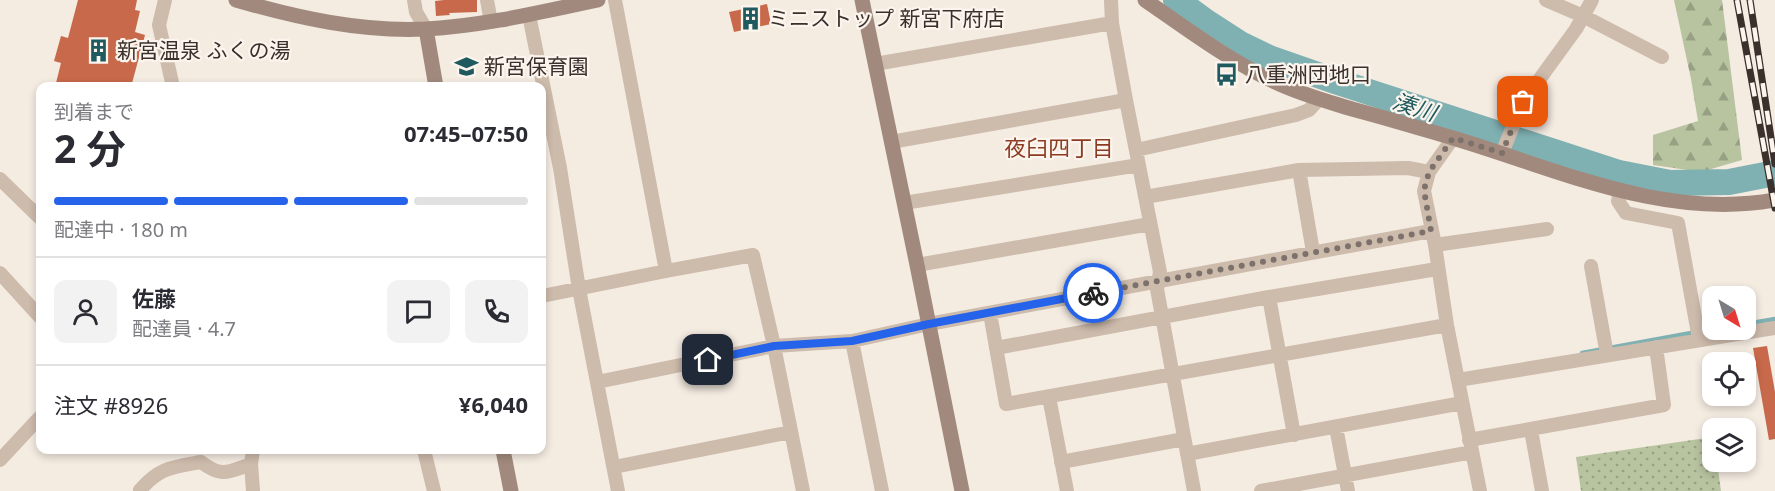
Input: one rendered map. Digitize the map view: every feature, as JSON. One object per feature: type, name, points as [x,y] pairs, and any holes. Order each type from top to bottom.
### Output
[{"type":"street","points":[[165,0],[159,25],[172,82]]},
{"type":"street","points":[[236,0],[321,22],[374,28],[426,29],[491,22],[598,0]]},
{"type":"street","points":[[414,0],[416,12],[426,29],[435,82]]},
{"type":"street","points":[[487,0],[491,22]]},
{"type":"street","points":[[615,0],[666,271]]},
{"type":"street","points":[[862,0],[962,491]]},
{"type":"street","points":[[1111,0],[1112,23],[1160,272],[1157,289],[1194,491]]},
{"type":"street","points":[[1144,0],[1249,69],[1278,84],[1319,99],[1453,138],[1620,191],[1702,204],[1775,200]]},
{"type":"street","points":[[1546,0],[1583,16],[1662,57]]},
{"type":"street","points":[[1502,153],[1523,102],[1576,29],[1592,0]]},
{"type":"street","points":[[529,15],[543,82]]},
{"type":"street","points":[[875,64],[1112,23]]},
{"type":"street","points":[[546,99],[560,168],[579,289],[618,491]]},
{"type":"street","points":[[1136,150],[1296,115],[1309,110],[1319,99]]},
{"type":"street","points":[[891,142],[1126,100]]},
{"type":"street","points":[[1453,138],[1429,172],[1424,190],[1447,325],[1480,491]]},
{"type":"street","points":[[904,203],[1139,165]]},
{"type":"street","points":[[1145,197],[1299,170],[1408,168],[1429,172]]},
{"type":"street","points":[[1299,170],[1313,252]]},
{"type":"street","points":[[0,179],[36,214]]},
{"type":"street","points":[[1620,191],[1618,201],[1626,213],[1678,224],[1699,339]]},
{"type":"street","points":[[917,265],[1150,224]]},
{"type":"street","points":[[1435,245],[1547,230]]},
{"type":"street","points":[[597,382],[774,346],[852,341],[929,324],[1431,231]]},
{"type":"street","points":[[546,295],[753,255],[803,491]]},
{"type":"street","points":[[1591,266],[1607,355]]},
{"type":"street","points":[[996,348],[1269,297],[1437,269]]},
{"type":"street","points":[[0,273],[36,313]]},
{"type":"street","points":[[1269,297],[1294,435]]},
{"type":"street","points":[[990,313],[1006,404],[1447,325]]},
{"type":"street","points":[[1458,380],[1775,327]]},
{"type":"street","points":[[852,341],[882,491]]},
{"type":"street","points":[[1261,491],[1344,476],[1531,430],[1664,405],[1656,347]]},
{"type":"street","points":[[1049,397],[1067,491]]},
{"type":"street","points":[[1187,454],[1462,403]]},
{"type":"street","points":[[0,460],[36,421]]},
{"type":"street","points":[[1336,427],[1348,491]]},
{"type":"street","points":[[1531,430],[1542,491]]},
{"type":"street","points":[[614,467],[791,432]]},
{"type":"street","points":[[1061,462],[1184,439]]},
{"type":"street","points":[[425,454],[434,491]]},
{"type":"street","points":[[504,454],[511,491]]},
{"type":"street","points":[[140,490],[151,478],[165,469],[201,462],[213,470],[227,472],[251,455]]},
{"type":"street","points":[[251,455],[253,491]]},
{"type":"green space","points":[[1674,0],[1722,0],[1742,160],[1701,172],[1653,165],[1653,135],[1698,121]]},
{"type":"green space","points":[[1702,439],[1702,472],[1718,472],[1721,491],[1581,491],[1576,457]]},
{"type":"building","name":"新宮温泉 ふくの湯","points":[[78,0],[137,0],[135,10],[140,11],[135,32],[145,35],[132,82],[56,82],[61,63],[54,61],[61,36],[68,38]]},
{"type":"building","points":[[477,0],[477,12],[436,16],[435,1]]},
{"type":"building","name":"ミニストップ 新宮下府店","points":[[767,4],[771,24],[734,32],[729,12]]},
{"type":"building","points":[[1767,346],[1775,392],[1775,439],[1769,440],[1756,365],[1756,352],[1754,352],[1753,348]]},
{"type":"waterway","name":"湊川","points":[[1176,0],[1240,44],[1269,58],[1619,173],[1670,183],[1729,182],[1775,173]]},
{"type":"waterway","points":[[1756,322],[1775,319]]},
{"type":"waterway","points":[[1582,353],[1702,331]]},
{"type":"railway","points":[[1737,0],[1775,208]]},
{"type":"railway","points":[[1750,0],[1775,164]]},
{"type":"way so far","points":[[1093,293],[1431,231],[1424,190],[1429,172],[1453,138],[1502,153],[1523,102]]},
{"type":"place","name":"ミニストップ 新宮下府店","points":[[750,18]]},
{"type":"place","name":"新宮温泉 ふくの湯","points":[[99,50]]},
{"type":"place","name":"新宮保育園","points":[[466,66]]},
{"type":"place","name":"八重洲団地口","points":[[1227,74]]},
{"type":"district","name":"夜臼四丁目","points":[[1059,147]]},
{"type":"route","points":[[708,360],[774,346],[852,341],[1093,293]]}]
